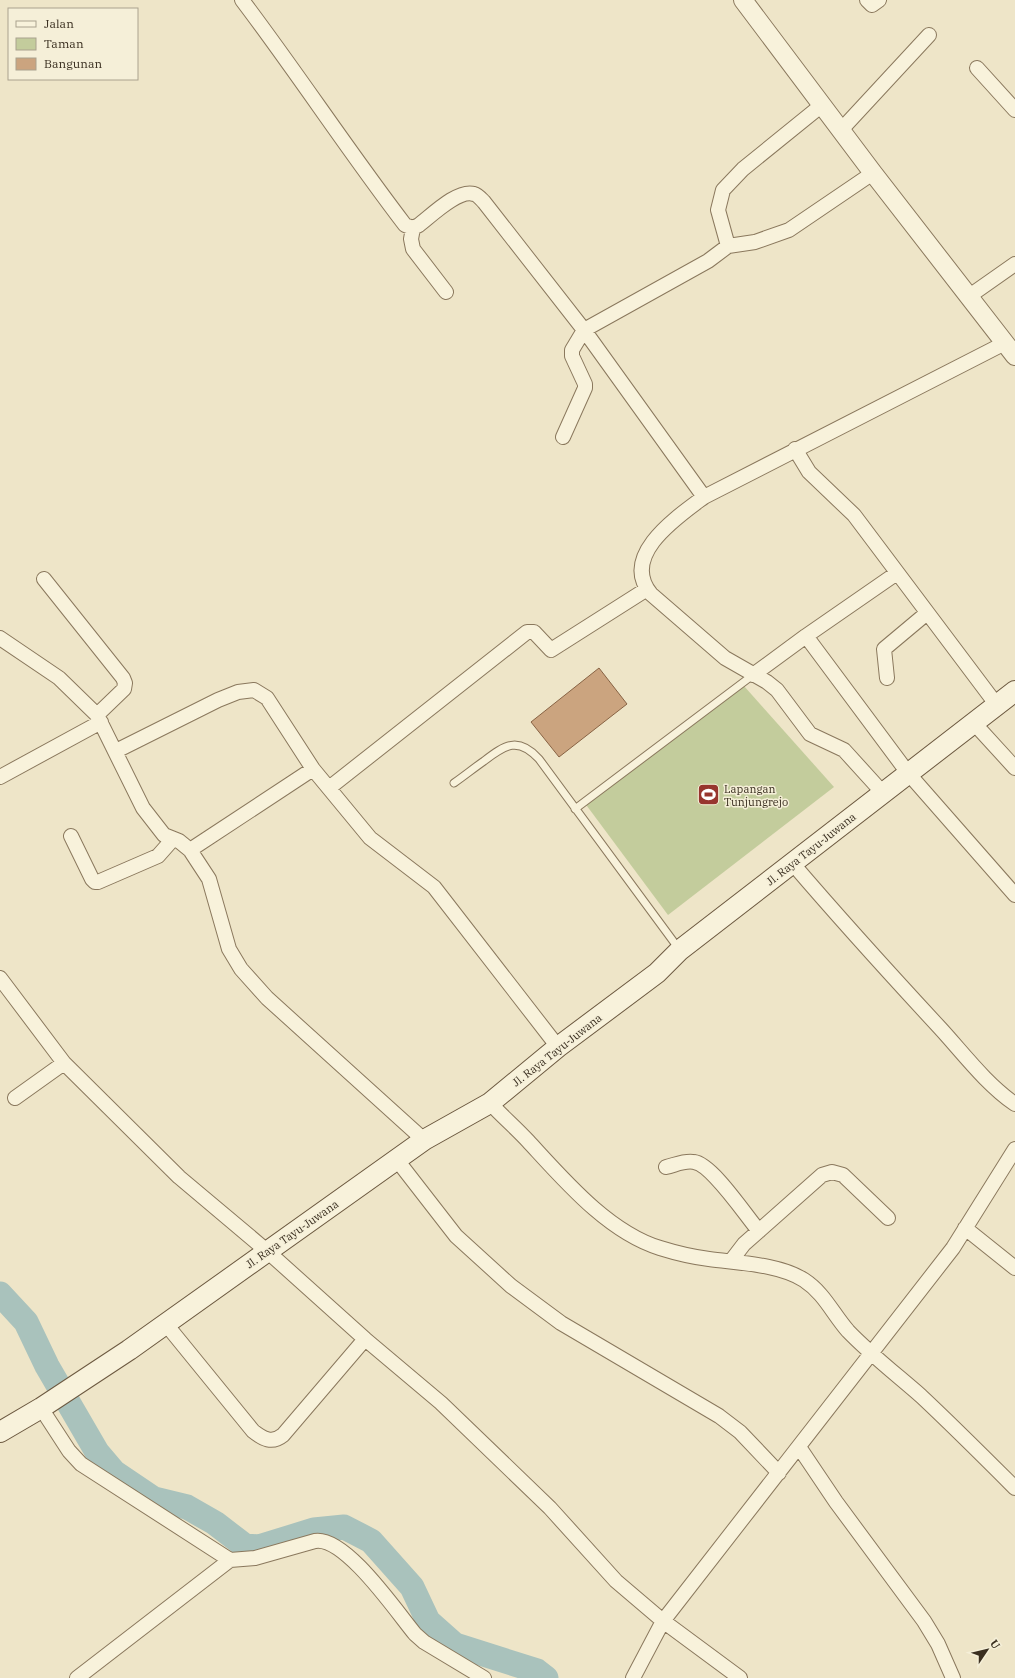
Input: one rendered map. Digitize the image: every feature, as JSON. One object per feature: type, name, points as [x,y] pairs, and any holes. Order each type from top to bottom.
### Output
[{"type":"main road","name":"Jl. Raya Tayu-Juwana","points":[[47,1404],[268,1251],[424,1140],[490,1103],[558,1047],[656,974],[680,950],[793,864],[996,704],[1015,691]]},
{"type":"main road","points":[[0,1432],[47,1404]]},
{"type":"street","points":[[242,0],[289,62],[366,173],[405,225],[413,228],[419,225],[457,196],[466,193],[475,194],[484,202],[584,330],[704,497]]},
{"type":"street","points":[[743,0],[968,297],[1010,349],[795,449],[704,497],[670,522],[647,549],[641,570],[647,589],[725,658],[777,690],[810,734],[844,750],[883,793]]},
{"type":"street","points":[[867,0],[872,5],[879,0]]},
{"type":"street","points":[[841,130],[929,35]]},
{"type":"street","points":[[977,68],[1015,110]]},
{"type":"street","points":[[728,246],[718,210],[723,190],[743,169],[822,105]]},
{"type":"street","points":[[563,437],[585,388],[585,384],[572,356],[572,350],[584,330],[708,261],[728,246],[755,242],[789,230],[874,173]]},
{"type":"street","points":[[413,228],[411,239],[413,249],[446,292]]},
{"type":"street","points":[[968,297],[1015,264]]},
{"type":"street","points":[[795,449],[809,472],[854,514],[996,704]]},
{"type":"street","points":[[753,675],[897,573]]},
{"type":"street","points":[[0,777],[99,718],[124,689],[125,683],[123,678],[44,579]]},
{"type":"street","points":[[329,788],[527,632],[534,632],[551,650],[647,589]]},
{"type":"street","points":[[887,678],[884,649],[927,613]]},
{"type":"street","points":[[806,636],[908,773],[1015,895]]},
{"type":"street","points":[[0,638],[59,678],[99,718],[143,808],[164,835],[185,845],[190,850],[209,879],[229,949],[241,969],[266,998],[424,1140]]},
{"type":"street","points":[[116,751],[218,700],[238,692],[254,690],[260,692],[267,698],[313,769],[370,838],[434,887],[558,1047]]},
{"type":"street","points":[[973,722],[1015,768]]},
{"type":"street","points":[[190,850],[313,769]]},
{"type":"street","points":[[71,836],[92,879],[95,882],[158,856],[173,839]]},
{"type":"street","points":[[793,864],[863,945],[956,1046],[1004,1096],[1015,1104]]},
{"type":"street","points":[[0,978],[64,1064],[179,1176],[268,1251],[489,1448],[550,1508],[616,1581],[663,1621],[740,1678]]},
{"type":"street","points":[[15,1098],[64,1064]]},
{"type":"street","points":[[490,1103],[557,1174],[613,1224],[659,1248],[708,1259],[731,1261],[791,1274],[804,1280],[825,1299],[848,1330],[922,1398],[1015,1488]]},
{"type":"street","points":[[633,1678],[663,1621],[953,1248],[1015,1149]]},
{"type":"street","points":[[397,1160],[456,1236],[511,1286],[561,1323],[719,1416],[740,1432],[779,1473]]},
{"type":"street","points":[[666,1167],[692,1161],[704,1166],[715,1176],[759,1232]]},
{"type":"street","points":[[731,1261],[744,1244],[822,1175],[832,1172],[843,1175],[888,1218]]},
{"type":"street","points":[[965,1228],[1015,1268]]},
{"type":"street","points":[[165,1323],[253,1431],[260,1437],[272,1441],[278,1440],[283,1435],[365,1339]]},
{"type":"street","points":[[47,1404],[69,1451],[81,1464],[230,1560]]},
{"type":"street","points":[[799,1447],[836,1502],[924,1621],[938,1644],[953,1678]]},
{"type":"street","points":[[77,1678],[230,1560],[256,1558],[322,1540],[330,1543],[363,1569],[415,1634],[424,1642],[484,1678]]},
{"type":"lane","points":[[575,809],[753,675]]},
{"type":"lane","points":[[454,783],[500,749],[508,745],[520,745],[534,753],[680,950]]},
{"type":"green space","name":"Lapangan Tunjungrejo","points":[[744,686],[834,787],[668,915],[584,802]]},
{"type":"building","points":[[599,668],[627,704],[559,757],[531,722]]},
{"type":"waterway","points":[[0,1294],[26,1322],[47,1366],[97,1452],[114,1472],[154,1499],[187,1507],[215,1523],[245,1546],[259,1547],[314,1530],[344,1527],[371,1541],[412,1587],[428,1621],[455,1645],[537,1671],[546,1678]]},
{"type":"place","name":"Lapangan Tunjungrejo","points":[[709,795]]}]
